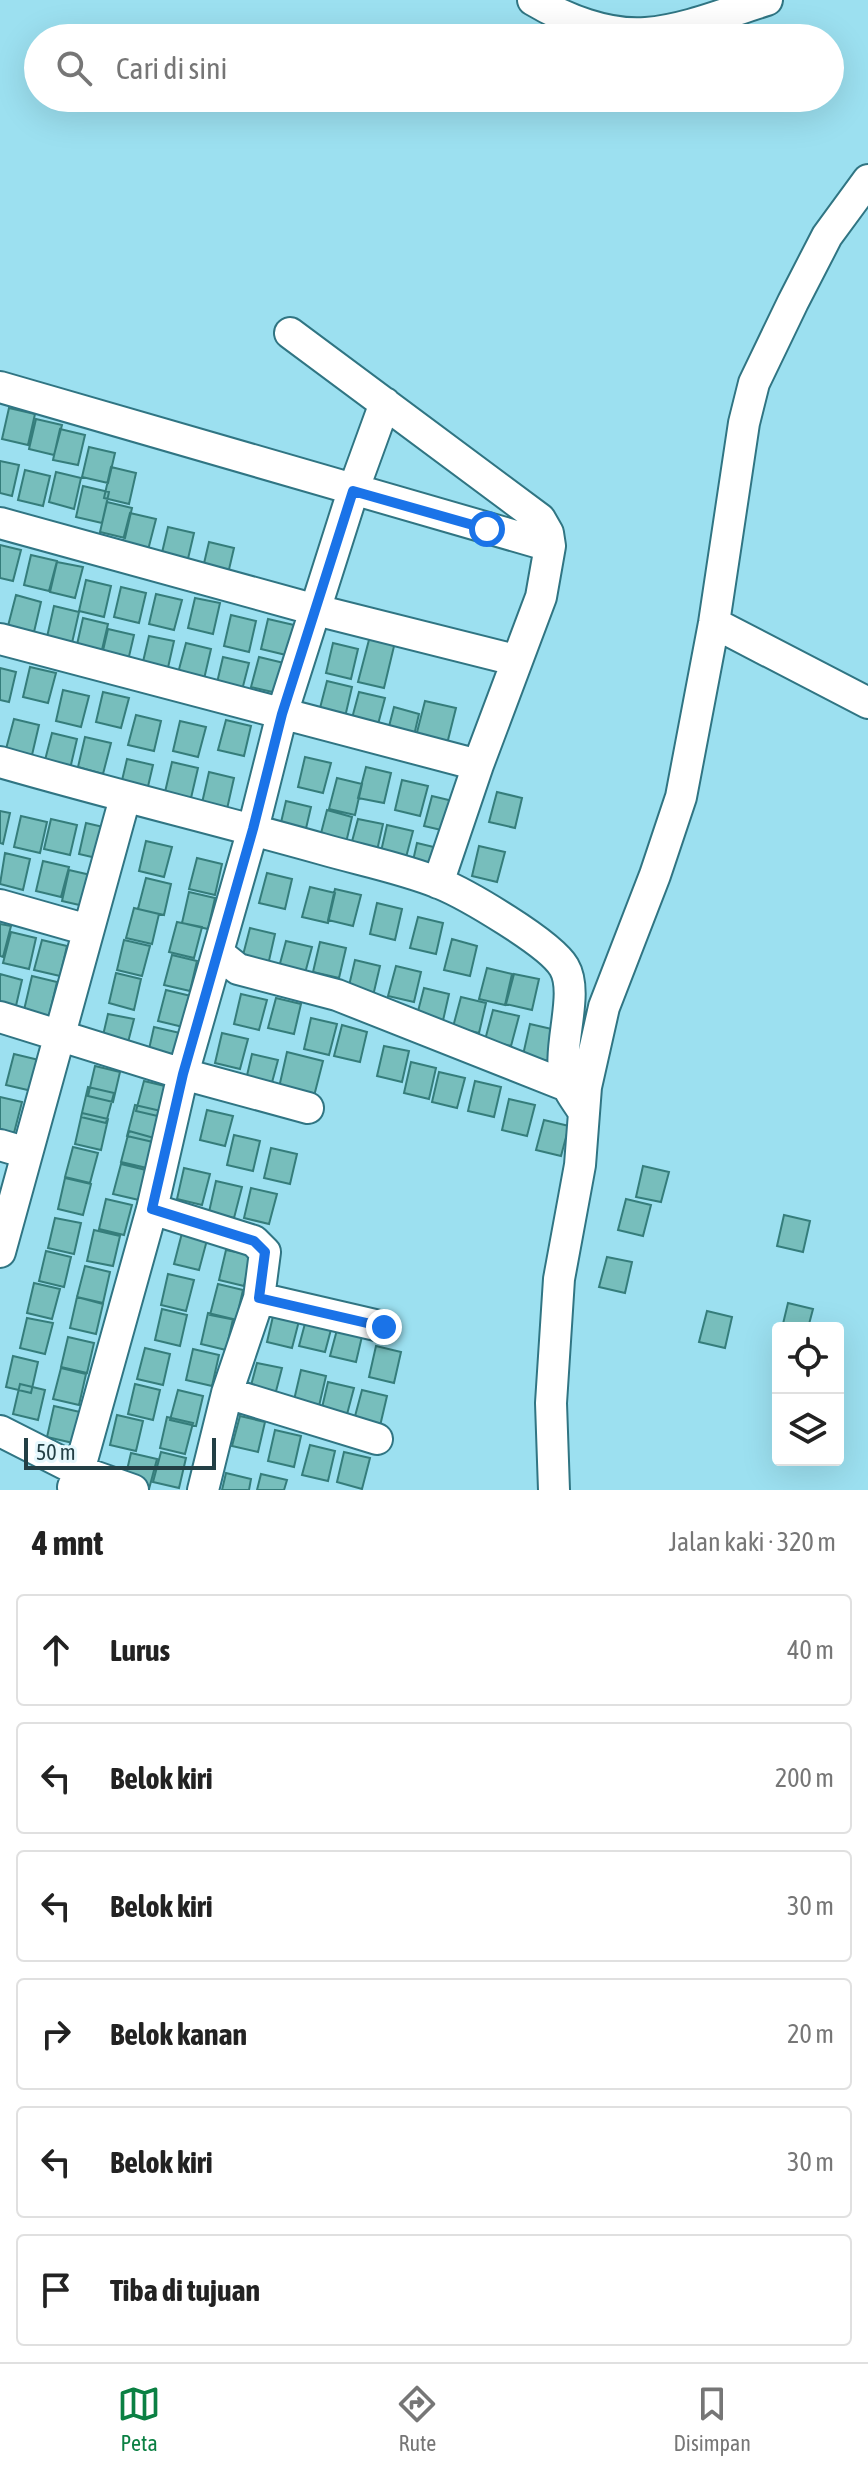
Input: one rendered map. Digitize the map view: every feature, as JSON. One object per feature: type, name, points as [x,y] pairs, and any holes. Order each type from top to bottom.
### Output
[{"type":"street","points":[[533,0],[588,24]]},
{"type":"street","points":[[687,24],[767,0]]},
{"type":"street","points":[[554,1490],[551,1403],[559,1279],[580,1165],[586,1087],[604,1007],[655,875],[681,797],[714,623],[744,423],[754,383],[827,236],[868,180]]},
{"type":"street","points":[[290,333],[540,519],[548,533],[550,546],[541,597],[515,660],[438,883]]},
{"type":"street","points":[[0,387],[550,546]]},
{"type":"street","points":[[76,1481],[152,1209],[183,1074],[253,829],[282,714],[353,491],[385,403]]},
{"type":"street","points":[[0,523],[316,610],[515,660]]},
{"type":"street","points":[[714,623],[868,703]]},
{"type":"street","points":[[0,639],[478,765]]},
{"type":"street","points":[[0,762],[125,798],[253,829],[438,883],[527,935],[554,955],[566,969],[569,994],[563,1061],[567,1086],[584,1113]]},
{"type":"street","points":[[0,1252],[14,1149],[59,1035],[125,798]]},
{"type":"street","points":[[0,905],[88,930]]},
{"type":"street","points":[[218,953],[238,969],[337,995],[567,1086]]},
{"type":"street","points":[[0,1017],[183,1074],[308,1108]]},
{"type":"street","points":[[152,1209],[254,1241],[265,1252],[259,1298],[227,1393],[203,1490]]},
{"type":"street","points":[[259,1298],[384,1327]]},
{"type":"street","points":[[227,1393],[377,1439]]},
{"type":"street","points":[[0,1431],[76,1481],[133,1490]]},
{"type":"building","points":[[9,408],[35,414],[28,445],[2,439]]},
{"type":"building","points":[[36,419],[62,425],[54,455],[29,449]]},
{"type":"building","points":[[60,429],[85,435],[78,465],[53,460]]},
{"type":"building","points":[[89,447],[115,453],[108,483],[82,477]]},
{"type":"building","points":[[0,461],[19,465],[12,496],[0,493]]},
{"type":"building","points":[[111,467],[136,473],[129,504],[104,498]]},
{"type":"building","points":[[25,470],[50,476],[43,506],[18,500]]},
{"type":"building","points":[[56,472],[81,478],[74,509],[49,502]]},
{"type":"building","points":[[83,486],[109,492],[102,523],[76,517]]},
{"type":"building","points":[[107,502],[132,508],[125,538],[100,532]]},
{"type":"building","points":[[130,513],[156,519],[148,550],[122,544]]},
{"type":"building","points":[[168,527],[194,533],[187,563],[161,557]]},
{"type":"building","points":[[209,542],[234,548],[227,578],[202,572]]},
{"type":"building","points":[[0,545],[21,550],[13,581],[0,578]]},
{"type":"building","points":[[31,555],[57,561],[49,591],[24,585]]},
{"type":"building","points":[[57,562],[83,567],[75,598],[50,592]]},
{"type":"building","points":[[86,580],[111,586],[104,617],[79,611]]},
{"type":"building","points":[[121,587],[146,593],[139,623],[114,617]]},
{"type":"building","points":[[156,594],[182,600],[174,630],[149,624]]},
{"type":"building","points":[[16,595],[41,602],[34,632],[8,626]]},
{"type":"building","points":[[195,598],[220,603],[213,634],[188,628]]},
{"type":"building","points":[[54,606],[79,612],[72,643],[47,637]]},
{"type":"building","points":[[231,615],[256,621],[249,652],[224,646]]},
{"type":"building","points":[[83,618],[108,624],[101,654],[76,649]]},
{"type":"building","points":[[268,619],[294,625],[286,655],[261,649]]},
{"type":"building","points":[[108,629],[134,635],[127,665],[101,659]]},
{"type":"building","points":[[149,636],[174,641],[167,672],[142,666]]},
{"type":"building","points":[[370,636],[395,642],[384,688],[358,682]]},
{"type":"building","points":[[186,643],[211,649],[204,679],[178,673]]},
{"type":"building","points":[[333,643],[358,649],[351,679],[326,673]]},
{"type":"building","points":[[223,657],[249,663],[241,694],[216,687]]},
{"type":"building","points":[[259,657],[284,663],[277,693],[251,687]]},
{"type":"building","points":[[30,667],[56,673],[48,703],[23,697]]},
{"type":"building","points":[[0,668],[16,672],[9,702],[0,700]]},
{"type":"building","points":[[327,681],[352,687],[345,717],[319,712]]},
{"type":"building","points":[[63,690],[89,696],[81,727],[56,721]]},
{"type":"building","points":[[103,692],[129,698],[121,728],[96,722]]},
{"type":"building","points":[[359,692],[385,698],[377,728],[351,722]]},
{"type":"building","points":[[425,701],[456,708],[445,752],[414,744]]},
{"type":"building","points":[[394,707],[419,714],[412,744],[386,738]]},
{"type":"building","points":[[136,715],[161,721],[154,751],[128,745]]},
{"type":"building","points":[[14,719],[39,725],[32,755],[6,749]]},
{"type":"building","points":[[226,720],[251,726],[244,756],[218,750]]},
{"type":"building","points":[[180,721],[206,727],[198,757],[173,751]]},
{"type":"building","points":[[52,733],[77,739],[70,769],[44,764]]},
{"type":"building","points":[[85,737],[111,743],[103,774],[78,767]]},
{"type":"building","points":[[305,757],[331,763],[323,793],[298,787]]},
{"type":"building","points":[[127,759],[153,765],[146,795],[120,789]]},
{"type":"building","points":[[172,762],[198,768],[191,798],[165,792]]},
{"type":"building","points":[[366,767],[391,773],[384,803],[358,798]]},
{"type":"building","points":[[209,772],[234,778],[227,809],[202,803]]},
{"type":"building","points":[[337,778],[362,784],[355,815],[329,809]]},
{"type":"building","points":[[402,780],[428,786],[420,816],[395,810]]},
{"type":"building","points":[[497,792],[522,798],[515,828],[489,822]]},
{"type":"building","points":[[432,796],[457,802],[450,832],[424,826]]},
{"type":"building","points":[[286,801],[311,807],[304,837],[279,831]]},
{"type":"building","points":[[327,810],[352,817],[345,847],[319,841]]},
{"type":"building","points":[[0,811],[10,813],[3,844],[0,843]]},
{"type":"building","points":[[21,816],[47,822],[40,853],[14,847]]},
{"type":"building","points":[[51,819],[77,825],[70,855],[44,849]]},
{"type":"building","points":[[358,819],[383,824],[376,855],[350,849]]},
{"type":"building","points":[[86,823],[112,829],[105,860],[79,854]]},
{"type":"building","points":[[387,825],[413,831],[405,861],[380,856]]},
{"type":"building","points":[[146,841],[172,847],[164,877],[139,871]]},
{"type":"building","points":[[417,843],[442,849],[435,880],[410,874]]},
{"type":"building","points":[[479,846],[505,852],[497,882],[472,876]]},
{"type":"building","points":[[5,853],[30,859],[23,890],[0,884]]},
{"type":"building","points":[[197,858],[222,864],[215,895],[189,889]]},
{"type":"building","points":[[43,861],[69,867],[61,897],[36,891]]},
{"type":"building","points":[[69,870],[95,876],[88,907],[62,901]]},
{"type":"building","points":[[267,873],[292,879],[285,909],[259,903]]},
{"type":"building","points":[[146,878],[171,884],[164,915],[138,909]]},
{"type":"building","points":[[310,887],[335,893],[328,923],[302,917]]},
{"type":"building","points":[[335,889],[361,895],[353,926],[328,920]]},
{"type":"building","points":[[189,892],[215,898],[208,929],[182,923]]},
{"type":"building","points":[[377,903],[402,909],[395,940],[370,934]]},
{"type":"building","points":[[134,908],[159,914],[152,944],[126,938]]},
{"type":"building","points":[[418,917],[443,923],[436,954],[410,948]]},
{"type":"building","points":[[177,922],[202,927],[194,958],[169,952]]},
{"type":"building","points":[[0,924],[11,926],[3,957],[0,956]]},
{"type":"building","points":[[250,928],[275,934],[268,965],[242,959]]},
{"type":"building","points":[[11,932],[36,938],[29,969],[3,963]]},
{"type":"building","points":[[452,939],[477,946],[470,976],[444,970]]},
{"type":"building","points":[[42,940],[67,946],[60,976],[34,970]]},
{"type":"building","points":[[124,940],[150,946],[142,976],[117,970]]},
{"type":"building","points":[[286,941],[312,947],[304,977],[278,971]]},
{"type":"building","points":[[320,942],[346,948],[339,978],[313,972]]},
{"type":"building","points":[[172,955],[197,961],[190,991],[164,985]]},
{"type":"building","points":[[355,960],[380,966],[373,996],[348,990]]},
{"type":"building","points":[[396,966],[421,972],[414,1002],[388,996]]},
{"type":"building","points":[[487,968],[512,974],[505,1005],[479,999]]},
{"type":"building","points":[[116,973],[141,979],[134,1010],[109,1003]]},
{"type":"building","points":[[0,974],[22,980],[15,1010],[0,1007]]},
{"type":"building","points":[[514,974],[539,979],[532,1010],[506,1004]]},
{"type":"building","points":[[32,976],[57,982],[49,1016],[24,1010]]},
{"type":"building","points":[[424,988],[449,994],[442,1025],[416,1019]]},
{"type":"building","points":[[166,990],[191,996],[183,1027],[158,1021]]},
{"type":"building","points":[[241,994],[267,1000],[259,1030],[234,1024]]},
{"type":"building","points":[[461,997],[486,1003],[479,1033],[453,1027]]},
{"type":"building","points":[[276,998],[301,1004],[294,1034],[268,1028]]},
{"type":"building","points":[[493,1010],[519,1016],[511,1046],[485,1040]]},
{"type":"building","points":[[108,1014],[134,1019],[126,1050],[101,1044]]},
{"type":"building","points":[[311,1018],[337,1024],[329,1055],[304,1049]]},
{"type":"building","points":[[530,1024],[556,1030],[548,1061],[523,1055]]},
{"type":"building","points":[[342,1025],[367,1032],[360,1062],[334,1056]]},
{"type":"building","points":[[154,1027],[180,1033],[173,1064],[147,1058]]},
{"type":"building","points":[[222,1033],[248,1039],[240,1069],[215,1063]]},
{"type":"building","points":[[384,1046],[409,1051],[402,1082],[377,1076]]},
{"type":"building","points":[[287,1052],[323,1061],[313,1100],[278,1092]]},
{"type":"building","points":[[14,1054],[39,1060],[32,1091],[6,1085]]},
{"type":"building","points":[[252,1054],[278,1060],[270,1090],[245,1084]]},
{"type":"building","points":[[411,1062],[436,1068],[429,1099],[404,1093]]},
{"type":"building","points":[[95,1066],[120,1072],[113,1102],[88,1096]]},
{"type":"building","points":[[439,1072],[465,1078],[457,1108],[432,1102]]},
{"type":"building","points":[[144,1081],[169,1087],[162,1117],[136,1111]]},
{"type":"building","points":[[475,1081],[501,1087],[494,1117],[468,1111]]},
{"type":"building","points":[[88,1087],[114,1093],[106,1123],[81,1117]]},
{"type":"building","points":[[0,1097],[22,1102],[14,1133],[0,1129]]},
{"type":"building","points":[[509,1099],[535,1105],[527,1136],[502,1130]]},
{"type":"building","points":[[135,1105],[161,1111],[153,1142],[127,1136]]},
{"type":"building","points":[[207,1110],[233,1116],[225,1146],[200,1140]]},
{"type":"building","points":[[82,1113],[108,1119],[101,1150],[75,1144]]},
{"type":"building","points":[[544,1120],[569,1126],[561,1156],[536,1150]]},
{"type":"building","points":[[129,1131],[154,1138],[147,1168],[121,1162]]},
{"type":"building","points":[[234,1135],[260,1141],[253,1171],[227,1165]]},
{"type":"building","points":[[73,1147],[98,1153],[90,1183],[65,1177]]},
{"type":"building","points":[[271,1148],[297,1154],[290,1184],[264,1178]]},
{"type":"building","points":[[121,1164],[146,1170],[139,1200],[113,1194]]},
{"type":"building","points":[[643,1166],[669,1172],[661,1202],[636,1197]]},
{"type":"building","points":[[184,1168],[210,1174],[202,1205],[177,1199]]},
{"type":"building","points":[[65,1178],[91,1184],[83,1215],[58,1209]]},
{"type":"building","points":[[216,1181],[242,1187],[234,1218],[209,1212]]},
{"type":"building","points":[[251,1188],[277,1194],[269,1224],[244,1218]]},
{"type":"building","points":[[106,1199],[132,1205],[124,1235],[99,1229]]},
{"type":"building","points":[[626,1199],[651,1205],[643,1236],[618,1230]]},
{"type":"building","points":[[784,1215],[810,1221],[803,1252],[777,1246]]},
{"type":"building","points":[[55,1218],[81,1223],[74,1254],[48,1248]]},
{"type":"building","points":[[94,1230],[120,1236],[113,1266],[87,1261]]},
{"type":"building","points":[[182,1233],[207,1240],[199,1270],[174,1264]]},
{"type":"building","points":[[226,1250],[251,1255],[244,1286],[219,1280]]},
{"type":"building","points":[[46,1251],[71,1257],[64,1287],[39,1281]]},
{"type":"building","points":[[607,1257],[632,1262],[625,1293],[599,1287]]},
{"type":"building","points":[[85,1266],[110,1272],[103,1303],[77,1297]]},
{"type":"building","points":[[168,1274],[194,1280],[186,1311],[161,1305]]},
{"type":"building","points":[[34,1283],[60,1289],[52,1319],[27,1313]]},
{"type":"building","points":[[218,1284],[243,1290],[236,1320],[210,1315]]},
{"type":"building","points":[[77,1297],[103,1304],[96,1334],[70,1328]]},
{"type":"building","points":[[788,1303],[813,1309],[810,1322],[783,1322]]},
{"type":"building","points":[[162,1309],[187,1315],[180,1346],[155,1340]]},
{"type":"building","points":[[707,1311],[732,1317],[725,1348],[699,1342]]},
{"type":"building","points":[[274,1312],[300,1317],[292,1348],[267,1342]]},
{"type":"building","points":[[208,1313],[233,1319],[226,1350],[201,1344]]},
{"type":"building","points":[[307,1316],[333,1322],[325,1352],[299,1346]]},
{"type":"building","points":[[27,1318],[53,1323],[45,1354],[20,1348]]},
{"type":"building","points":[[338,1326],[363,1332],[356,1362],[330,1356]]},
{"type":"building","points":[[68,1337],[94,1343],[87,1373],[61,1367]]},
{"type":"building","points":[[376,1346],[401,1352],[394,1383],[369,1377]]},
{"type":"building","points":[[145,1348],[170,1354],[163,1385],[137,1379]]},
{"type":"building","points":[[193,1349],[219,1355],[212,1386],[186,1380]]},
{"type":"building","points":[[13,1356],[38,1362],[31,1393],[6,1387]]},
{"type":"building","points":[[257,1363],[282,1368],[274,1399],[249,1393]]},
{"type":"building","points":[[61,1368],[86,1374],[79,1405],[53,1399]]},
{"type":"building","points":[[301,1370],[326,1376],[319,1406],[294,1400]]},
{"type":"building","points":[[328,1382],[354,1388],[346,1418],[321,1412]]},
{"type":"building","points":[[20,1384],[45,1390],[38,1420],[13,1414]]},
{"type":"building","points":[[135,1384],[160,1390],[153,1420],[128,1414]]},
{"type":"building","points":[[178,1390],[203,1396],[196,1426],[170,1420]]},
{"type":"building","points":[[362,1390],[387,1396],[380,1426],[354,1420]]},
{"type":"building","points":[[54,1406],[80,1412],[73,1443],[47,1437]]},
{"type":"building","points":[[117,1415],[143,1421],[136,1451],[110,1445]]},
{"type":"building","points":[[240,1416],[265,1422],[258,1452],[232,1446]]},
{"type":"building","points":[[167,1417],[193,1423],[185,1454],[160,1448]]},
{"type":"building","points":[[275,1430],[301,1436],[294,1467],[268,1461]]},
{"type":"building","points":[[310,1445],[335,1451],[328,1481],[302,1475]]},
{"type":"building","points":[[161,1452],[186,1458],[179,1488],[153,1482]]},
{"type":"building","points":[[344,1452],[370,1458],[362,1489],[337,1482]]},
{"type":"building","points":[[131,1453],[157,1459],[149,1489],[124,1483]]},
{"type":"building","points":[[226,1473],[251,1479],[249,1490],[222,1490]]},
{"type":"building","points":[[261,1474],[287,1480],[284,1490],[257,1490]]},
{"type":"route","points":[[384,1327],[259,1298],[265,1252],[254,1241],[152,1209],[183,1074],[253,829],[282,714],[353,491],[487,529]]}]
